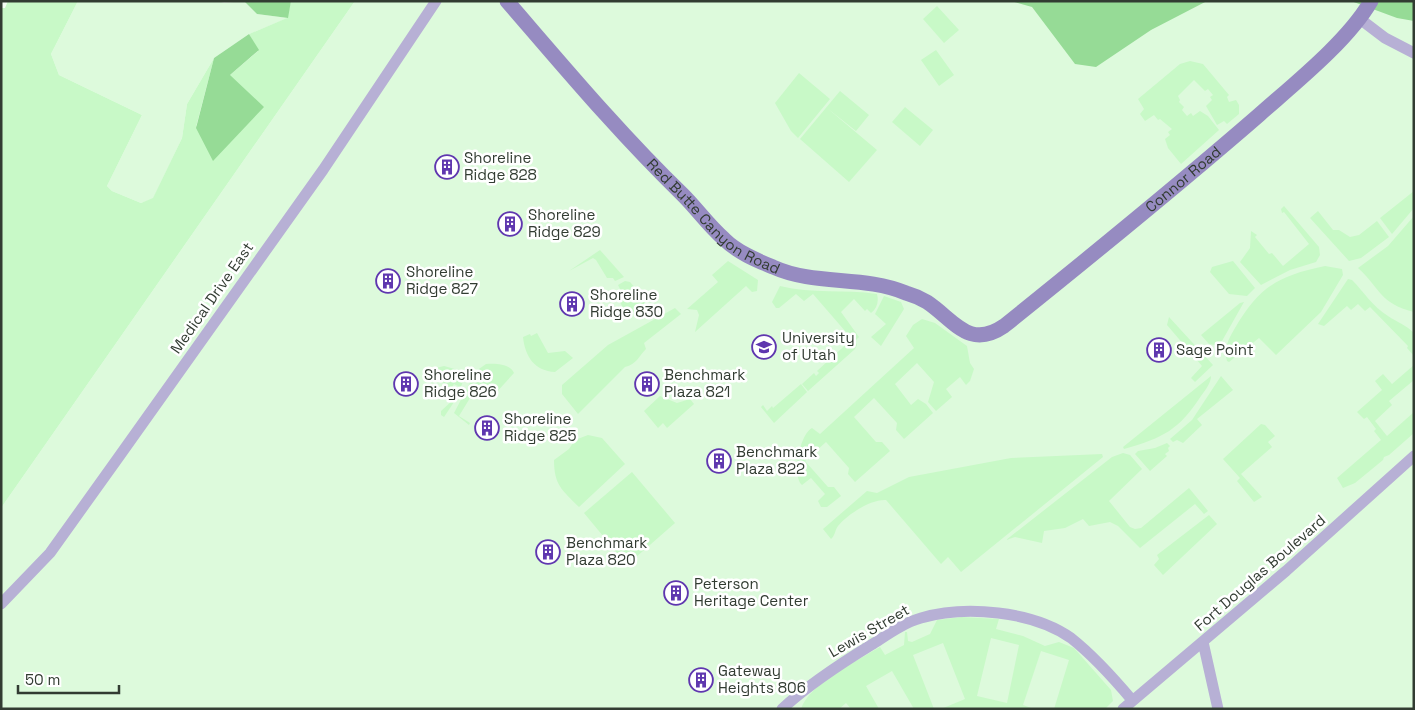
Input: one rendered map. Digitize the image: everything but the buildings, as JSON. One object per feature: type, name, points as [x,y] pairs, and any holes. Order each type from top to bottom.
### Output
[{"type":"street","name":"Medical Drive East","points":[[1,604],[50,553],[113,466],[323,170],[436,1]]},
{"type":"street","name":"Red Butte Canyon Road","points":[[508,1],[628,142],[685,197],[724,240],[751,257],[792,274],[809,278],[872,283],[895,288],[925,300],[958,327],[976,335]]},
{"type":"street","name":"Connor Road","points":[[976,335],[992,333],[1004,326],[1122,232],[1296,83],[1360,19],[1371,1]]},
{"type":"street","points":[[1360,19],[1384,38],[1414,53]]},
{"type":"street","name":"Fort Douglas Boulevard","points":[[1123,709],[1203,642],[1414,456]]},
{"type":"street","name":"Lewis Street","points":[[782,709],[836,667],[897,629],[921,618],[971,611],[995,612],[1049,626],[1071,638],[1132,700]]},
{"type":"street","points":[[1203,642],[1218,709]]},
{"type":"shaded area","points":[[78,1],[218,1],[224,3],[244,1],[257,14],[288,18],[249,34],[214,58],[187,104],[182,138],[153,199],[141,203],[112,191],[107,186],[142,115],[59,75],[51,54]]},
{"type":"shaded area","name":"University of Utah","points":[[355,1],[1414,1],[1414,709],[1,709],[1,508]]},
{"type":"green space","points":[[8,1],[78,1],[51,54],[59,75],[142,115],[107,186],[112,191],[141,203],[153,198],[182,138],[187,104],[214,58],[196,127],[230,75],[258,51],[249,34],[287,18],[291,1],[355,1],[1,508],[1,8],[5,8]]},
{"type":"green space","points":[[244,1],[291,1],[288,18],[257,14]]},
{"type":"green space","points":[[1011,1],[1207,1],[1151,30],[1096,67],[1075,64],[1032,7]]},
{"type":"green space","points":[[1351,1],[1414,1],[1414,21],[1397,18]]},
{"type":"green space","points":[[937,6],[959,30],[944,43],[923,19]]},
{"type":"green space","points":[[249,34],[259,50],[230,75],[264,107],[213,161],[196,128],[214,58]]},
{"type":"green space","points":[[936,50],[954,75],[939,86],[921,60]]},
{"type":"green space","points":[[1190,61],[1203,64],[1229,95],[1227,97],[1229,102],[1236,100],[1239,105],[1239,114],[1227,124],[1224,121],[1217,125],[1206,106],[1212,100],[1210,97],[1213,95],[1208,89],[1205,91],[1194,80],[1178,96],[1179,102],[1184,107],[1182,110],[1187,116],[1191,113],[1193,116],[1200,111],[1208,116],[1219,130],[1181,164],[1168,148],[1165,139],[1170,135],[1168,132],[1172,129],[1154,115],[1145,121],[1140,114],[1144,109],[1138,99],[1180,64]]},
{"type":"green space","points":[[799,73],[830,99],[798,138],[791,131],[775,103]]},
{"type":"green space","points":[[840,91],[869,115],[856,131],[827,108],[877,150],[849,182],[800,139]]},
{"type":"green space","points":[[905,107],[933,130],[920,146],[892,122]]},
{"type":"green space","points":[[1414,191],[1414,208],[1392,234],[1380,218]]},
{"type":"green space","points":[[1284,206],[1319,247],[1320,255],[1316,262],[1290,270],[1261,285],[1240,262],[1250,248],[1251,231],[1257,235],[1255,237],[1269,254],[1272,253],[1283,266],[1309,244],[1284,212],[1282,213],[1281,209]]},
{"type":"green space","points":[[1318,211],[1333,230],[1339,230],[1350,237],[1359,235],[1377,221],[1389,237],[1361,258],[1349,261],[1310,218]]},
{"type":"green space","points":[[1414,216],[1414,312],[1387,300],[1358,268],[1388,246]]},
{"type":"green space","points":[[600,250],[624,277],[615,281],[613,278],[607,278],[593,258],[569,271]]},
{"type":"green space","points":[[728,261],[758,280],[757,291],[752,292],[746,286],[695,332],[699,315],[697,310],[687,309],[718,282],[712,275]]},
{"type":"green space","points":[[1233,261],[1255,288],[1247,296],[1229,294],[1210,272],[1212,267]]},
{"type":"green space","points":[[1325,266],[1342,269],[1343,275],[1321,312],[1276,355],[1259,338],[1229,362],[1227,361],[1226,348],[1231,336],[1244,314],[1262,293],[1282,279]]},
{"type":"green space","points":[[1348,279],[1352,280],[1373,304],[1414,333],[1414,356],[1407,348],[1408,346],[1370,307],[1365,311],[1358,304],[1351,310],[1347,306],[1324,326],[1318,324]]},
{"type":"green space","points":[[625,281],[630,282],[646,300],[644,304],[648,308],[628,318],[616,294],[620,289],[618,285]]},
{"type":"green space","points":[[780,286],[804,290],[877,294],[877,305],[871,313],[867,309],[865,311],[854,299],[841,312],[859,337],[855,341],[857,345],[855,349],[808,391],[802,384],[814,373],[816,376],[819,373],[817,371],[852,339],[813,294],[804,301],[796,294],[779,308],[776,308],[772,302]]},
{"type":"green space","points":[[884,296],[901,302],[904,309],[881,346],[871,337],[886,324],[875,314]]},
{"type":"green space","points":[[1244,302],[1222,341],[1215,345],[1209,344],[1201,335],[1240,303]]},
{"type":"green space","points":[[675,308],[681,314],[644,343],[646,349],[637,360],[625,367],[578,414],[562,394],[562,385],[608,345]]},
{"type":"green space","points":[[1169,317],[1213,365],[1195,382],[1191,378],[1202,366],[1167,325]]},
{"type":"green space","points":[[922,319],[935,323],[967,346],[970,363],[974,369],[970,381],[966,385],[960,377],[946,389],[952,397],[936,411],[928,402],[934,382],[917,363],[895,384],[911,405],[918,399],[926,404],[933,413],[904,439],[896,430],[897,423],[874,398],[854,417],[876,442],[882,442],[890,451],[855,482],[848,474],[849,468],[826,442],[805,461],[828,487],[834,487],[841,496],[827,507],[821,507],[818,501],[825,494],[811,478],[802,485],[797,473],[798,455],[804,438],[812,428],[820,434],[914,348],[906,336],[913,325]]},
{"type":"green space","points":[[537,333],[548,353],[565,351],[573,358],[555,372],[537,366],[532,362],[526,351],[523,337]]},
{"type":"green space","points":[[486,364],[506,366],[514,373],[494,395],[478,385],[459,416],[470,423],[469,425],[454,413],[476,371]]},
{"type":"green space","points":[[1414,365],[1414,380],[1389,401],[1392,405],[1375,421],[1387,436],[1414,412],[1414,433],[1355,483],[1343,488],[1337,478],[1381,440],[1367,417],[1364,419],[1357,412],[1382,390],[1375,381],[1383,374],[1392,384]]},
{"type":"green space","points":[[444,366],[458,370],[464,379],[458,394],[460,387],[454,384],[449,391],[458,396],[444,417],[441,415],[441,411],[453,400],[445,384],[428,370]]},
{"type":"green space","points":[[1211,376],[1205,391],[1193,408],[1177,425],[1149,441],[1124,449],[1123,447]]},
{"type":"green space","points":[[1221,376],[1233,390],[1197,419],[1202,425],[1183,443],[1177,440],[1173,442],[1170,439],[1192,420]]},
{"type":"green space","points":[[801,384],[807,392],[774,423],[761,407],[763,405],[767,411],[772,406],[773,408]]},
{"type":"green space","points":[[660,396],[677,403],[690,399],[694,404],[667,428],[663,423],[658,428],[644,411]]},
{"type":"green space","points":[[1261,424],[1265,425],[1275,436],[1268,442],[1272,447],[1241,474],[1262,497],[1254,502],[1237,481],[1240,478],[1223,459]]},
{"type":"green space","points":[[588,435],[602,438],[625,464],[579,507],[557,481],[554,460],[569,449],[575,440]]},
{"type":"green space","points":[[1167,443],[1170,446],[1168,448],[1169,451],[1165,454],[1167,456],[1150,471],[1135,454],[1138,451],[1155,448]]},
{"type":"green space","points":[[1123,453],[1130,455],[1142,469],[1109,501],[1130,527],[1135,529],[1141,528],[1189,488],[1208,511],[1204,514],[1195,504],[1140,548],[1118,526],[1110,522],[1089,526],[1083,519],[1065,528],[1044,531],[1042,543],[1015,537],[1006,540],[1112,457]]},
{"type":"green space","points":[[1102,454],[1103,457],[961,572],[948,557],[941,564],[886,500],[874,502],[854,512],[838,526],[831,539],[823,529],[867,491],[877,493],[909,477],[1011,458]]},
{"type":"green space","points":[[632,472],[675,523],[627,565],[584,513]]},
{"type":"green space","points":[[1209,515],[1217,524],[1163,575],[1154,565],[1159,559],[1157,555]]},
{"type":"green space","points":[[962,617],[999,619],[996,629],[1023,636],[1045,646],[1059,642],[1074,648],[1111,690],[1113,701],[1105,709],[1054,709],[1069,660],[1041,651],[1023,705],[1034,709],[941,709],[965,699],[943,643],[913,655],[934,709],[914,709],[892,671],[866,686],[879,709],[851,709],[846,703],[839,709],[801,709],[814,691],[847,666],[880,647],[885,655],[904,645],[905,632],[907,632],[908,641],[912,642],[930,634],[937,620]],"holes":[[[991,638],[1019,645],[1007,703],[977,696]]]},
{"type":"place","name":"Shoreline Ridge 828","points":[[447,167]]},
{"type":"place","name":"Shoreline Ridge 829","points":[[510,224]]},
{"type":"place","name":"Shoreline Ridge 827","points":[[388,281]]},
{"type":"place","name":"Shoreline Ridge 830","points":[[572,304]]},
{"type":"place","name":"University of Utah","points":[[764,347]]},
{"type":"place","name":"Sage Point","points":[[1159,350]]},
{"type":"place","name":"Shoreline Ridge 826","points":[[406,384]]},
{"type":"place","name":"Benchmark Plaza 821","points":[[647,384]]},
{"type":"place","name":"Shoreline Ridge 825","points":[[487,428]]},
{"type":"place","name":"Benchmark Plaza 822","points":[[719,461]]},
{"type":"place","name":"Benchmark Plaza 820","points":[[548,552]]},
{"type":"place","name":"Peterson Heritage Center","points":[[676,593]]},
{"type":"place","name":"Gateway Heights 806","points":[[701,680]]}]
